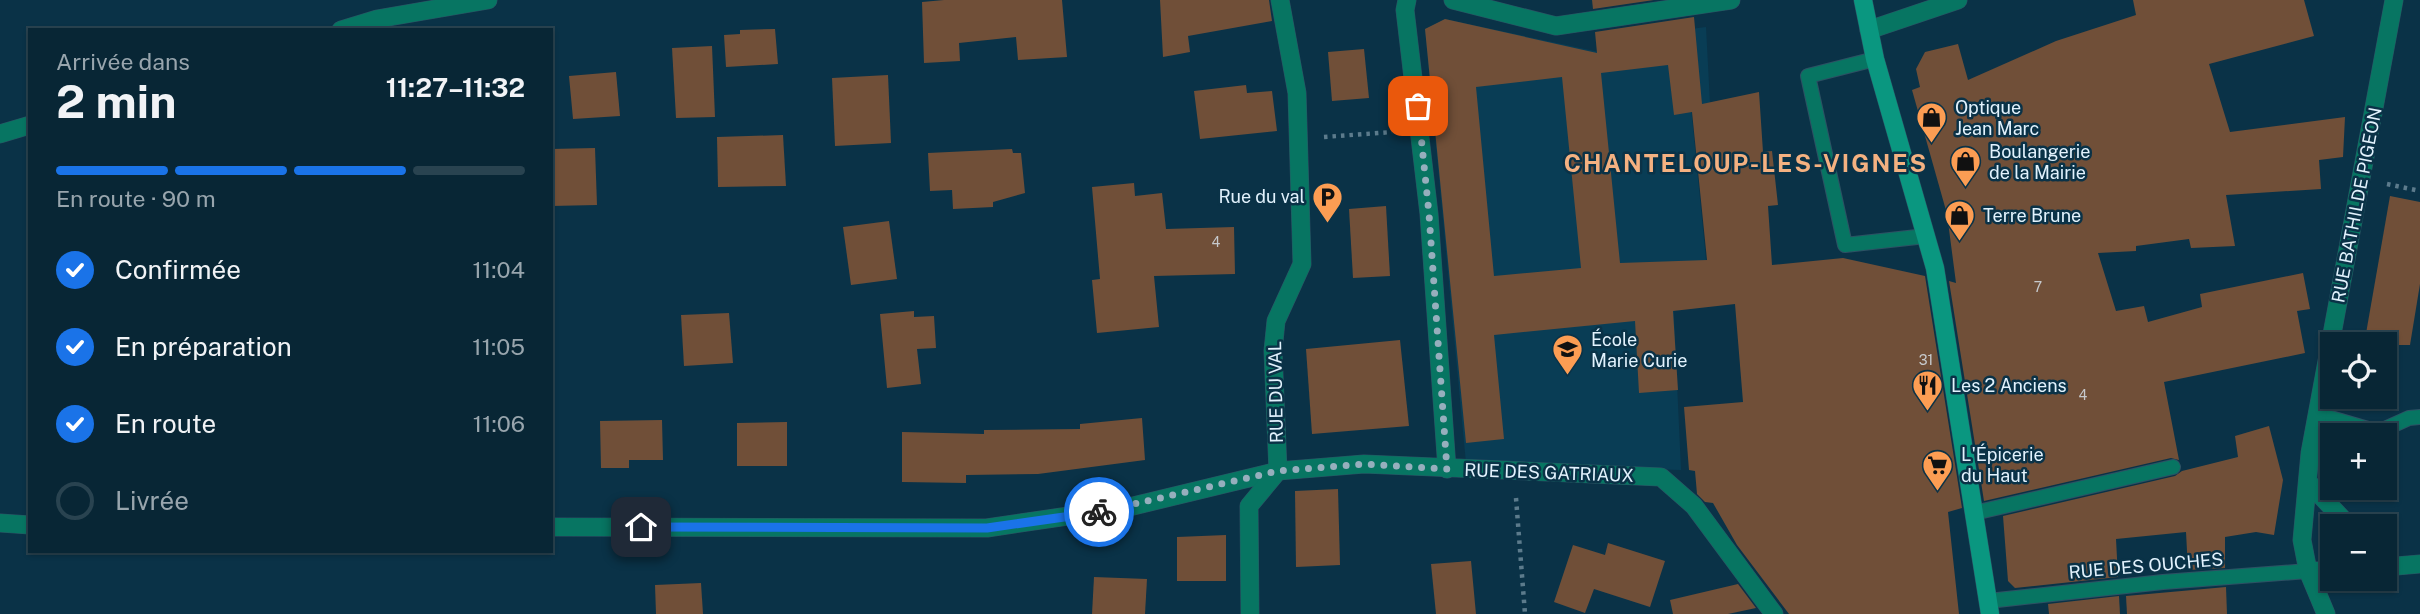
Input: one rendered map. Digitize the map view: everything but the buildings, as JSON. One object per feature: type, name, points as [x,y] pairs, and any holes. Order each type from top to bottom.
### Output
[{"type":"main road","points":[[1863,0],[1875,59],[1935,268],[1989,608]]},
{"type":"street","points":[[348,28],[377,19],[488,0]]},
{"type":"street","name":"RUE DU VAL","points":[[1278,471],[1273,351],[1276,321],[1302,264],[1297,93],[1280,0]]},
{"type":"street","points":[[1407,0],[1405,10],[1421,130],[1447,469]]},
{"type":"street","points":[[1454,0],[1556,26],[1731,0]]},
{"type":"street","points":[[1869,30],[1958,0]]},
{"type":"street","name":"RUE BATHILDE PIGEON","points":[[2326,614],[2308,571],[2302,540],[2308,482],[2317,414],[2394,0]]},
{"type":"street","points":[[0,134],[28,126]]},
{"type":"street","name":"RUE DES GATRIAUX","points":[[553,527],[987,528],[1129,507],[1278,471],[1364,464],[1514,473],[1661,477],[1694,506],[1774,614]]},
{"type":"street","points":[[1250,614],[1249,506],[1278,471]]},
{"type":"street","points":[[2308,482],[2338,514]]},
{"type":"street","points":[[0,523],[28,525]]},
{"type":"street","points":[[2397,558],[2414,564]]},
{"type":"street","points":[[2308,571],[2320,571]]},
{"type":"lane","points":[[1875,59],[1808,76],[1845,245],[1926,236]]},
{"type":"lane","points":[[2317,414],[2378,432],[2409,418],[2420,417]]},
{"type":"lane","points":[[1974,513],[2173,467]]},
{"type":"lane","name":"RUE DES OUCHES","points":[[1989,608],[2163,582],[2308,571]]},
{"type":"path","points":[[1298,139],[1421,130]]},
{"type":"path","points":[[2381,183],[2420,191]]},
{"type":"path","points":[[1514,473],[1525,614]]},
{"type":"shaded area","points":[[1445,19],[1604,53],[1604,40],[1706,27],[1710,103],[1691,107],[1707,270],[1672,273],[1681,470],[1466,463],[1425,29]]},
{"type":"way so far","points":[[1099,512],[1278,471],[1364,464],[1447,469],[1429,214],[1418,106]]},
{"type":"place","name":"Optique Jean Marc","points":[[1932,145]]},
{"type":"place","name":"Boulangerie de la Mairie","points":[[1966,189]]},
{"type":"place","name":"Rue du val","points":[[1328,224]]},
{"type":"place","name":"Terre Brune","points":[[1960,243]]},
{"type":"place","name":"École Marie Curie","points":[[1568,377]]},
{"type":"place","name":"Les 2 Anciens","points":[[1928,413]]},
{"type":"place","name":"L'Épicerie du Haut","points":[[1938,492]]},
{"type":"district","name":"CHANTELOUP-LES-VIGNES","points":[[1746,164]]},
{"type":"route","points":[[641,527],[987,528],[1099,512]]}]
